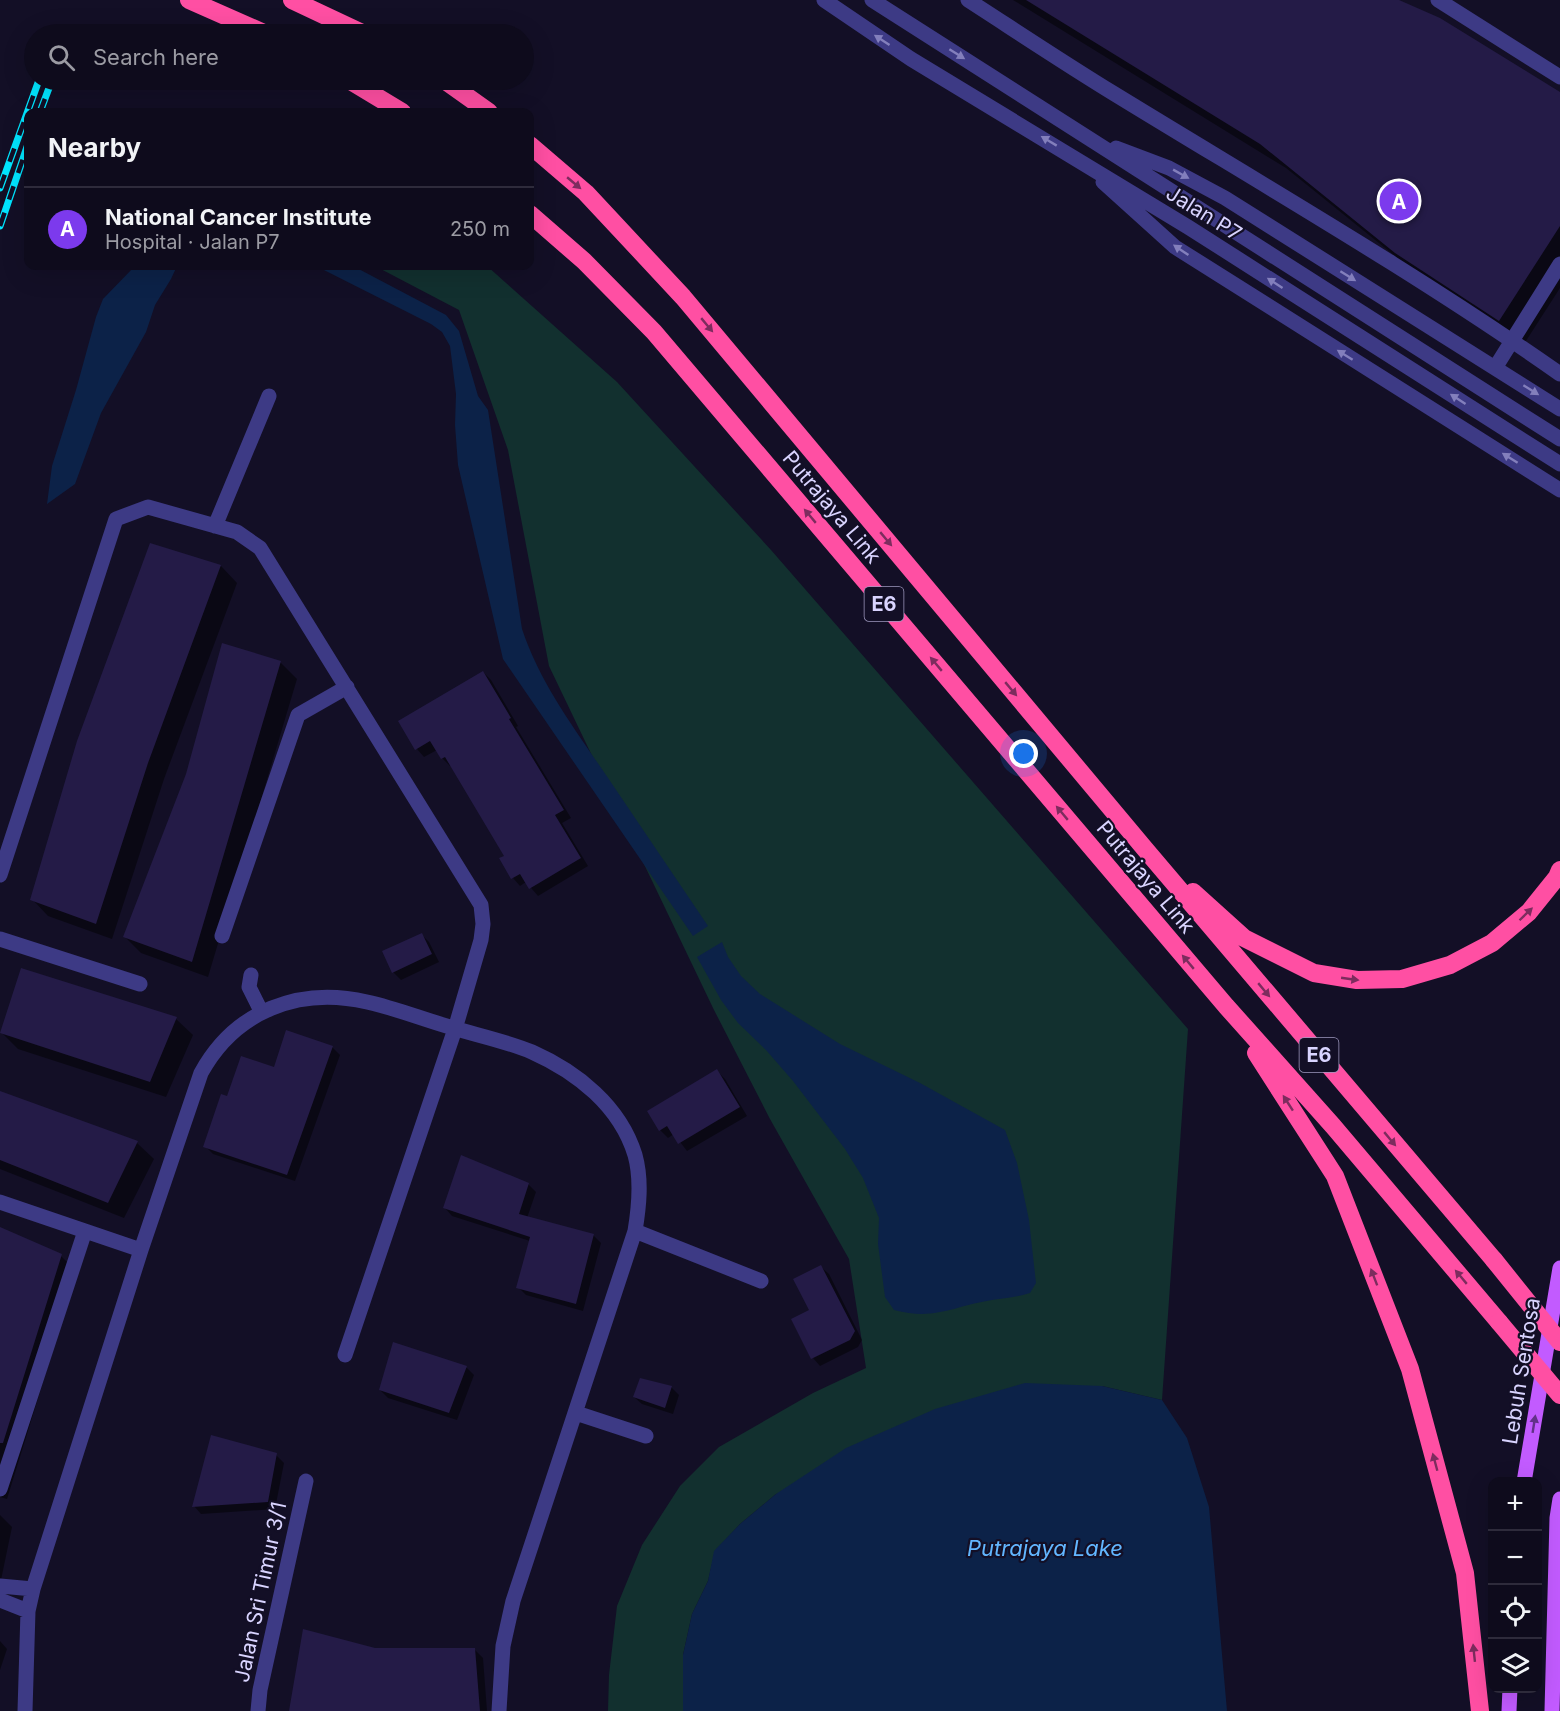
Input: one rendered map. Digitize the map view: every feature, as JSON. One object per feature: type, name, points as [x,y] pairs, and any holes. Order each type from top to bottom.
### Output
[{"type":"highway","points":[[189,0],[243,24]]},
{"type":"highway","points":[[292,0],[343,24]]},
{"type":"highway","points":[[366,90],[395,108]]},
{"type":"highway","points":[[458,90],[483,108]]},
{"type":"highway","name":"Putrajaya Link","points":[[534,148],[586,193],[683,297],[1144,849]]},
{"type":"highway","name":"Putrajaya Link","points":[[534,218],[592,269],[654,332],[1226,1006]]},
{"type":"highway","points":[[1144,849],[1244,938],[1314,973],[1357,981],[1402,979],[1450,965],[1492,943],[1529,912],[1560,870]]},
{"type":"highway","name":"E6","points":[[1144,849],[1494,1260],[1560,1342]]},
{"type":"highway","points":[[1226,1006],[1335,1176],[1410,1369],[1465,1573],[1480,1711]]},
{"type":"highway","name":"E6","points":[[1226,1006],[1333,1126],[1560,1395]]},
{"type":"main road","name":"Lebuh Sentosa","points":[[1525,1477],[1560,1268]]},
{"type":"main road","points":[[1552,1711],[1557,1518],[1560,1499]]},
{"type":"main road","points":[[1509,1711],[1510,1693]]},
{"type":"street","name":"Jalan P7","points":[[824,0],[911,59],[1188,227],[1560,464]]},
{"type":"street","name":"Jalan P7","points":[[872,0],[1560,439]]},
{"type":"street","points":[[968,0],[1112,93],[1309,210],[1512,340],[1560,374]]},
{"type":"street","points":[[1438,0],[1560,77]]},
{"type":"street","points":[[1088,137],[1169,168],[1225,198],[1560,409]]},
{"type":"street","points":[[1075,157],[1175,247],[1560,490]]},
{"type":"street","points":[[1495,368],[1560,264]]},
{"type":"street","points":[[215,526],[269,396]]},
{"type":"street","points":[[0,875],[116,519],[148,507],[237,532],[260,548],[481,905],[483,924],[481,940],[455,1029],[345,1355]]},
{"type":"street","points":[[222,936],[298,715],[347,687]]},
{"type":"street","points":[[0,939],[140,984]]},
{"type":"street","points":[[251,975],[249,987],[261,1011]]},
{"type":"street","points":[[26,1711],[28,1611],[33,1589],[141,1250],[201,1073],[212,1053],[225,1039],[261,1011],[281,1003],[300,1000],[344,998],[367,1002],[530,1051],[563,1067],[585,1083],[603,1101],[623,1129],[635,1155],[639,1184],[635,1232],[513,1601],[502,1646],[499,1711]]},
{"type":"street","points":[[0,1202],[141,1250]]},
{"type":"street","points":[[0,1489],[85,1231]]},
{"type":"street","points":[[635,1232],[761,1281]]},
{"type":"street","points":[[576,1413],[646,1436]]},
{"type":"street","name":"Jalan Sri Timur 3/1","points":[[258,1711],[260,1689],[306,1481]]},
{"type":"street","points":[[0,1586],[33,1589]]},
{"type":"street","points":[[0,1600],[28,1611]]},
{"type":"green space","points":[[383,270],[491,270],[617,382],[771,550],[1188,1029],[1162,1400],[1102,1386],[776,1494],[740,1524],[715,1551],[708,1581],[692,1614],[683,1655],[683,1711],[608,1711],[609,1675],[617,1606],[642,1545],[680,1486],[719,1447],[813,1393],[866,1368],[849,1259],[770,1119],[714,1010],[549,666],[508,450],[459,310]]},
{"type":"water","points":[[131,270],[175,270],[155,305],[146,332],[101,413],[75,484],[47,504],[52,466],[103,299]]},
{"type":"water","points":[[324,270],[361,270],[446,315],[459,331],[478,396],[488,410],[522,629],[529,649],[548,687],[570,722],[708,926],[693,936],[503,659],[458,465],[455,425],[456,394],[450,346],[442,332],[431,324]]},
{"type":"water","points":[[722,942],[728,957],[741,976],[760,994],[840,1044],[920,1083],[1005,1130],[1017,1163],[1029,1220],[1036,1283],[1030,1293],[933,1313],[908,1313],[894,1310],[885,1297],[878,1244],[879,1218],[863,1178],[845,1149],[793,1081],[738,1023],[721,1000],[697,957]]},
{"type":"water","name":"Putrajaya Lake","points":[[1025,1383],[1102,1386],[1162,1400],[1187,1438],[1209,1507],[1227,1711],[683,1711],[683,1655],[692,1614],[708,1581],[714,1551],[740,1524],[776,1494],[846,1448],[935,1409]]},
{"type":"building","points":[[1026,0],[1399,0],[1440,18],[1560,92],[1560,226],[1499,321],[1395,253],[1260,144]]},
{"type":"building","points":[[150,543],[221,565],[148,763],[96,924],[30,900],[77,741]]},
{"type":"building","points":[[222,643],[281,661],[192,962],[123,937],[186,774]]},
{"type":"building","points":[[483,671],[564,810],[555,815],[581,858],[529,889],[520,874],[511,879],[499,858],[504,856],[445,757],[441,759],[430,741],[415,750],[398,721]]},
{"type":"building","points":[[422,933],[432,954],[392,973],[382,951]]},
{"type":"building","points":[[21,968],[177,1017],[150,1082],[0,1033]]},
{"type":"building","points":[[286,1030],[333,1046],[287,1175],[203,1147],[221,1094],[227,1096],[241,1056],[274,1067]]},
{"type":"building","points":[[717,1069],[740,1107],[678,1144],[667,1126],[659,1131],[647,1111]]},
{"type":"building","points":[[0,1091],[138,1141],[108,1203],[0,1160]]},
{"type":"building","points":[[461,1155],[529,1183],[519,1214],[594,1234],[576,1304],[516,1288],[530,1237],[443,1208]]},
{"type":"building","points":[[0,1227],[62,1254],[3,1443],[0,1443]]},
{"type":"building","points":[[821,1265],[855,1331],[850,1340],[811,1359],[791,1319],[809,1310],[793,1279]]},
{"type":"building","points":[[393,1342],[467,1366],[449,1413],[379,1390]]},
{"type":"building","points":[[640,1378],[672,1386],[665,1408],[633,1397]]},
{"type":"building","points":[[211,1435],[277,1453],[268,1502],[192,1507]]},
{"type":"building","points":[[303,1629],[375,1648],[475,1648],[480,1711],[289,1711]]},
{"type":"railway","points":[[29,108],[35,90]]},
{"type":"railway","points":[[42,108],[48,90]]},
{"type":"railway","points":[[0,188],[24,122]]},
{"type":"railway","points":[[0,226],[24,156]]},
{"type":"place","name":"National Cancer Institute","points":[[1399,201]]}]
